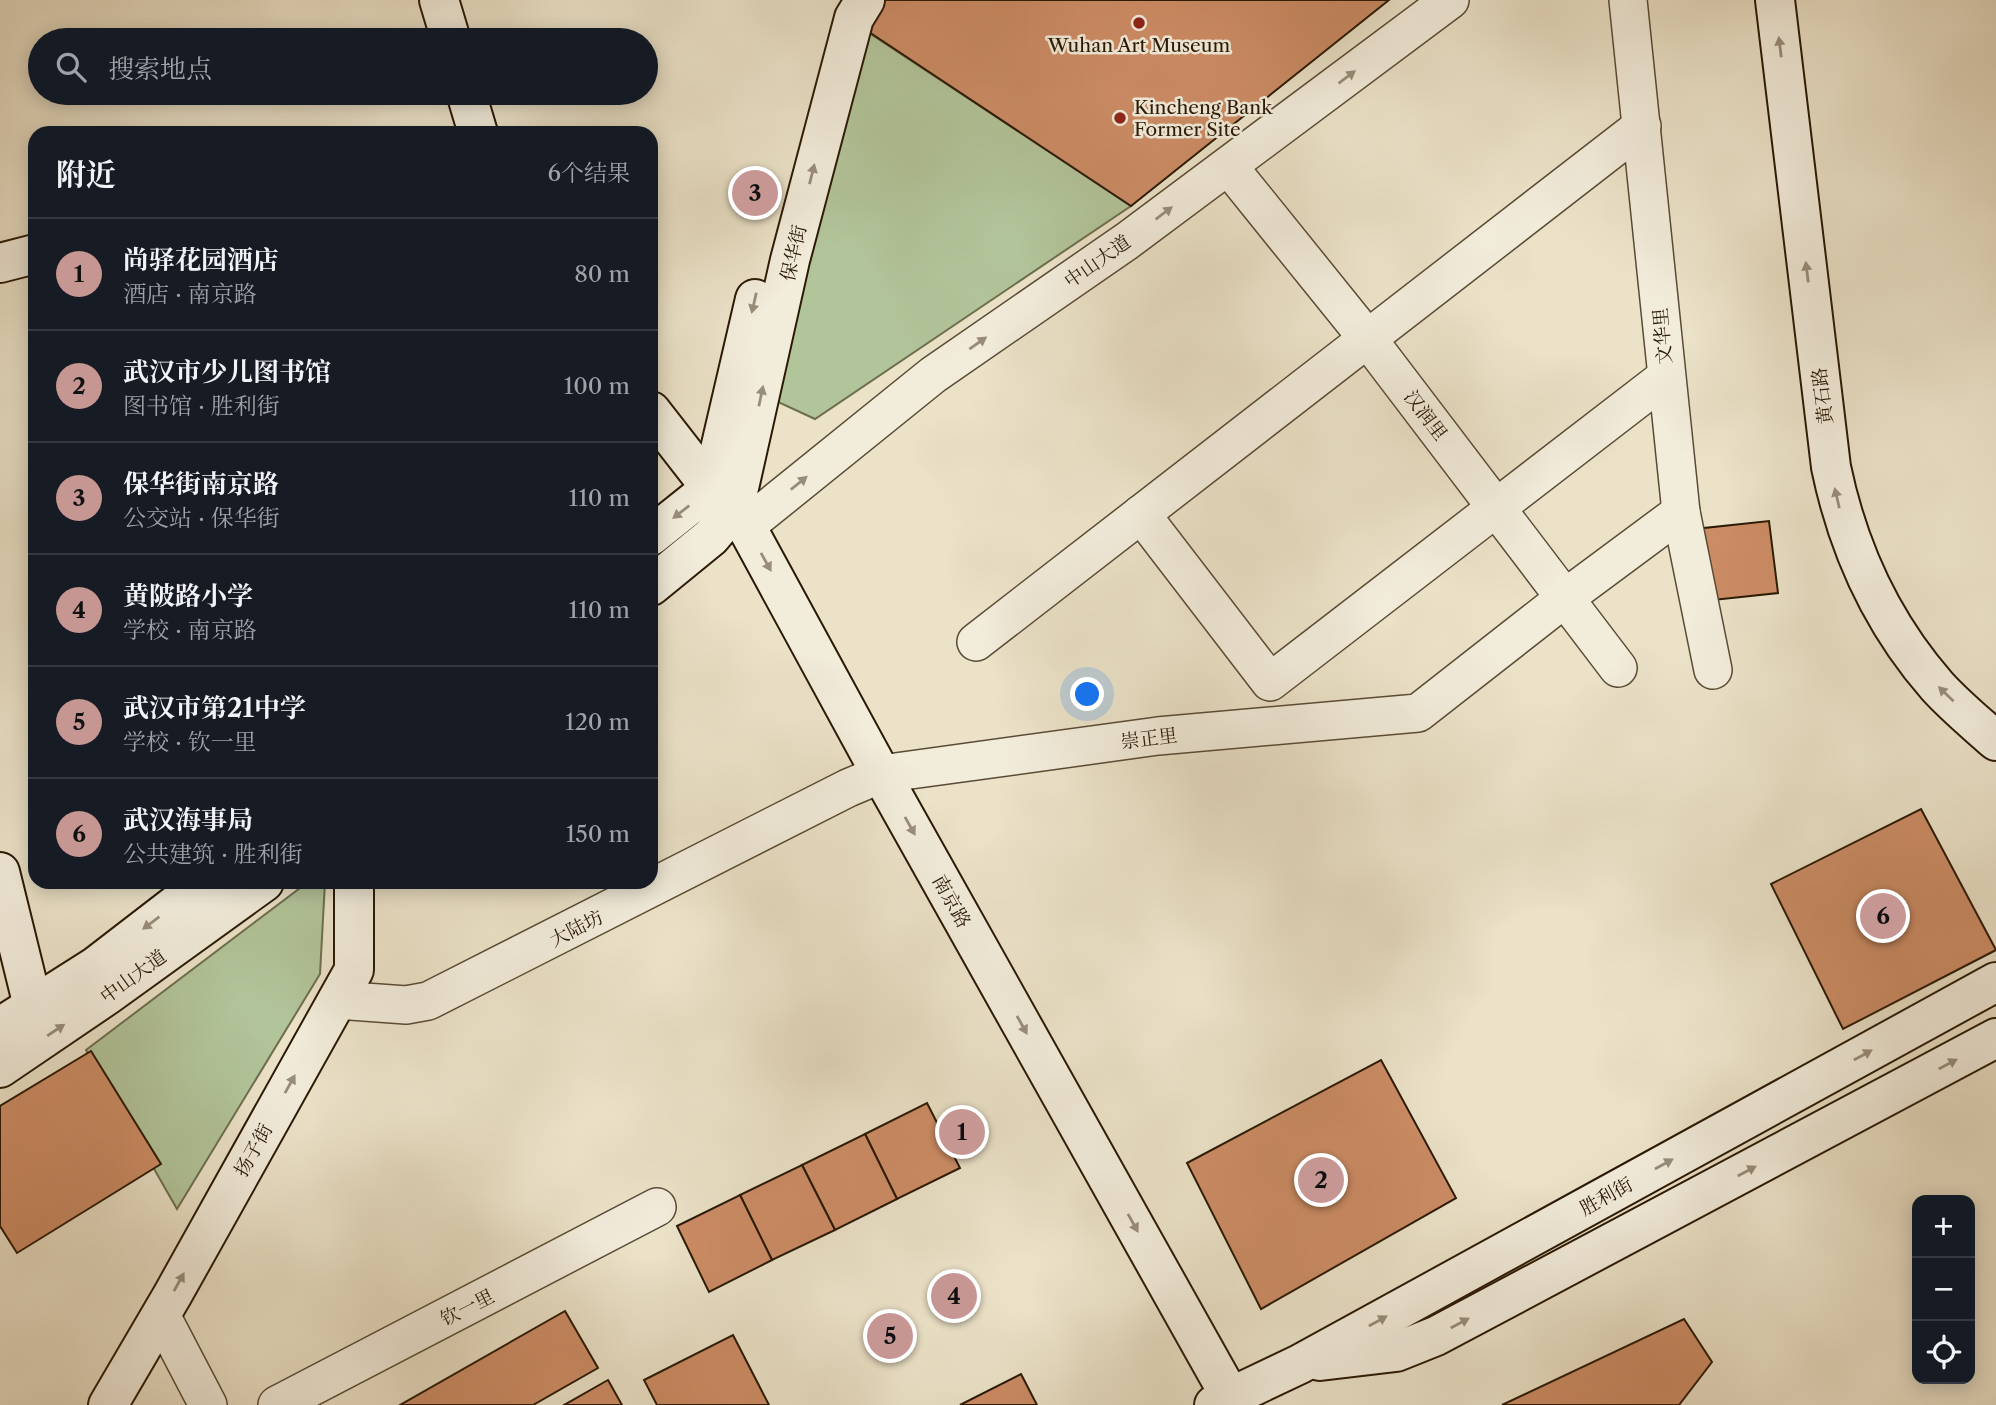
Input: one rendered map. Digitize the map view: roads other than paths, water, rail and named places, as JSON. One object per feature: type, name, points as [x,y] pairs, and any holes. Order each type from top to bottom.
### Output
[{"type":"street","points":[[439,0],[447,28]]},
{"type":"street","name":"保华街","points":[[731,508],[773,224],[834,0]]},
{"type":"street","name":"保华街","points":[[731,508],[793,246],[854,18],[864,0]]},
{"type":"street","name":"中山大道","points":[[658,534],[731,508],[933,374],[1127,241],[1450,0]]},
{"type":"street","name":"文华里","points":[[1628,0],[1681,512],[1713,670]]},
{"type":"street","name":"黄石路","points":[[1775,0],[1830,467],[1838,504],[1864,576],[1891,625],[1938,688],[1996,741]]},
{"type":"street","points":[[470,105],[476,126]]},
{"type":"street","points":[[976,642],[1642,126]]},
{"type":"street","name":"汉润里","points":[[1228,167],[1367,338],[1618,668]]},
{"type":"street","points":[[0,263],[28,256]]},
{"type":"street","points":[[1141,514],[1270,682],[1666,377]]},
{"type":"street","name":"南京路","points":[[658,419],[731,508],[881,774],[1226,1402]]},
{"type":"street","name":"中山大道","points":[[658,580],[711,537],[731,508]]},
{"type":"street","points":[[1564,598],[1681,512]]},
{"type":"street","name":"崇正里","points":[[881,774],[1158,736],[1418,713],[1564,598]]},
{"type":"street","name":"大陆坊","points":[[658,884],[881,774]]},
{"type":"street","points":[[0,872],[33,1006]]},
{"type":"street","name":"中山大道","points":[[0,1027],[96,966],[196,889]]},
{"type":"street","name":"中山大道","points":[[0,1068],[106,996],[254,889]]},
{"type":"street","name":"扬子街","points":[[108,1405],[354,970],[354,889]]},
{"type":"street","name":"大陆坊","points":[[337,1000],[406,1005],[428,1001],[649,889]]},
{"type":"street","name":"胜利街","points":[[1226,1402],[1996,982]]},
{"type":"street","points":[[1300,1364],[1396,1352],[1436,1336],[1996,1038]]},
{"type":"street","name":"钦一里","points":[[277,1405],[326,1394],[657,1207]]},
{"type":"street","points":[[161,1315],[208,1405]]},
{"type":"place","name":"Wuhan Art Museum","points":[[1139,23]]},
{"type":"place","name":"Kincheng Bank Former Site","points":[[1120,118]]},
{"type":"place","name":"保华街南京路","points":[[755,193]]},
{"type":"place","name":"武汉海事局","points":[[1883,916]]},
{"type":"place","name":"尚驿花园酒店","points":[[962,1132]]},
{"type":"place","name":"武汉市少儿图书馆","points":[[1321,1180]]},
{"type":"place","name":"黄陂路小学","points":[[954,1296]]},
{"type":"place","name":"武汉市第21中学","points":[[890,1336]]}]
